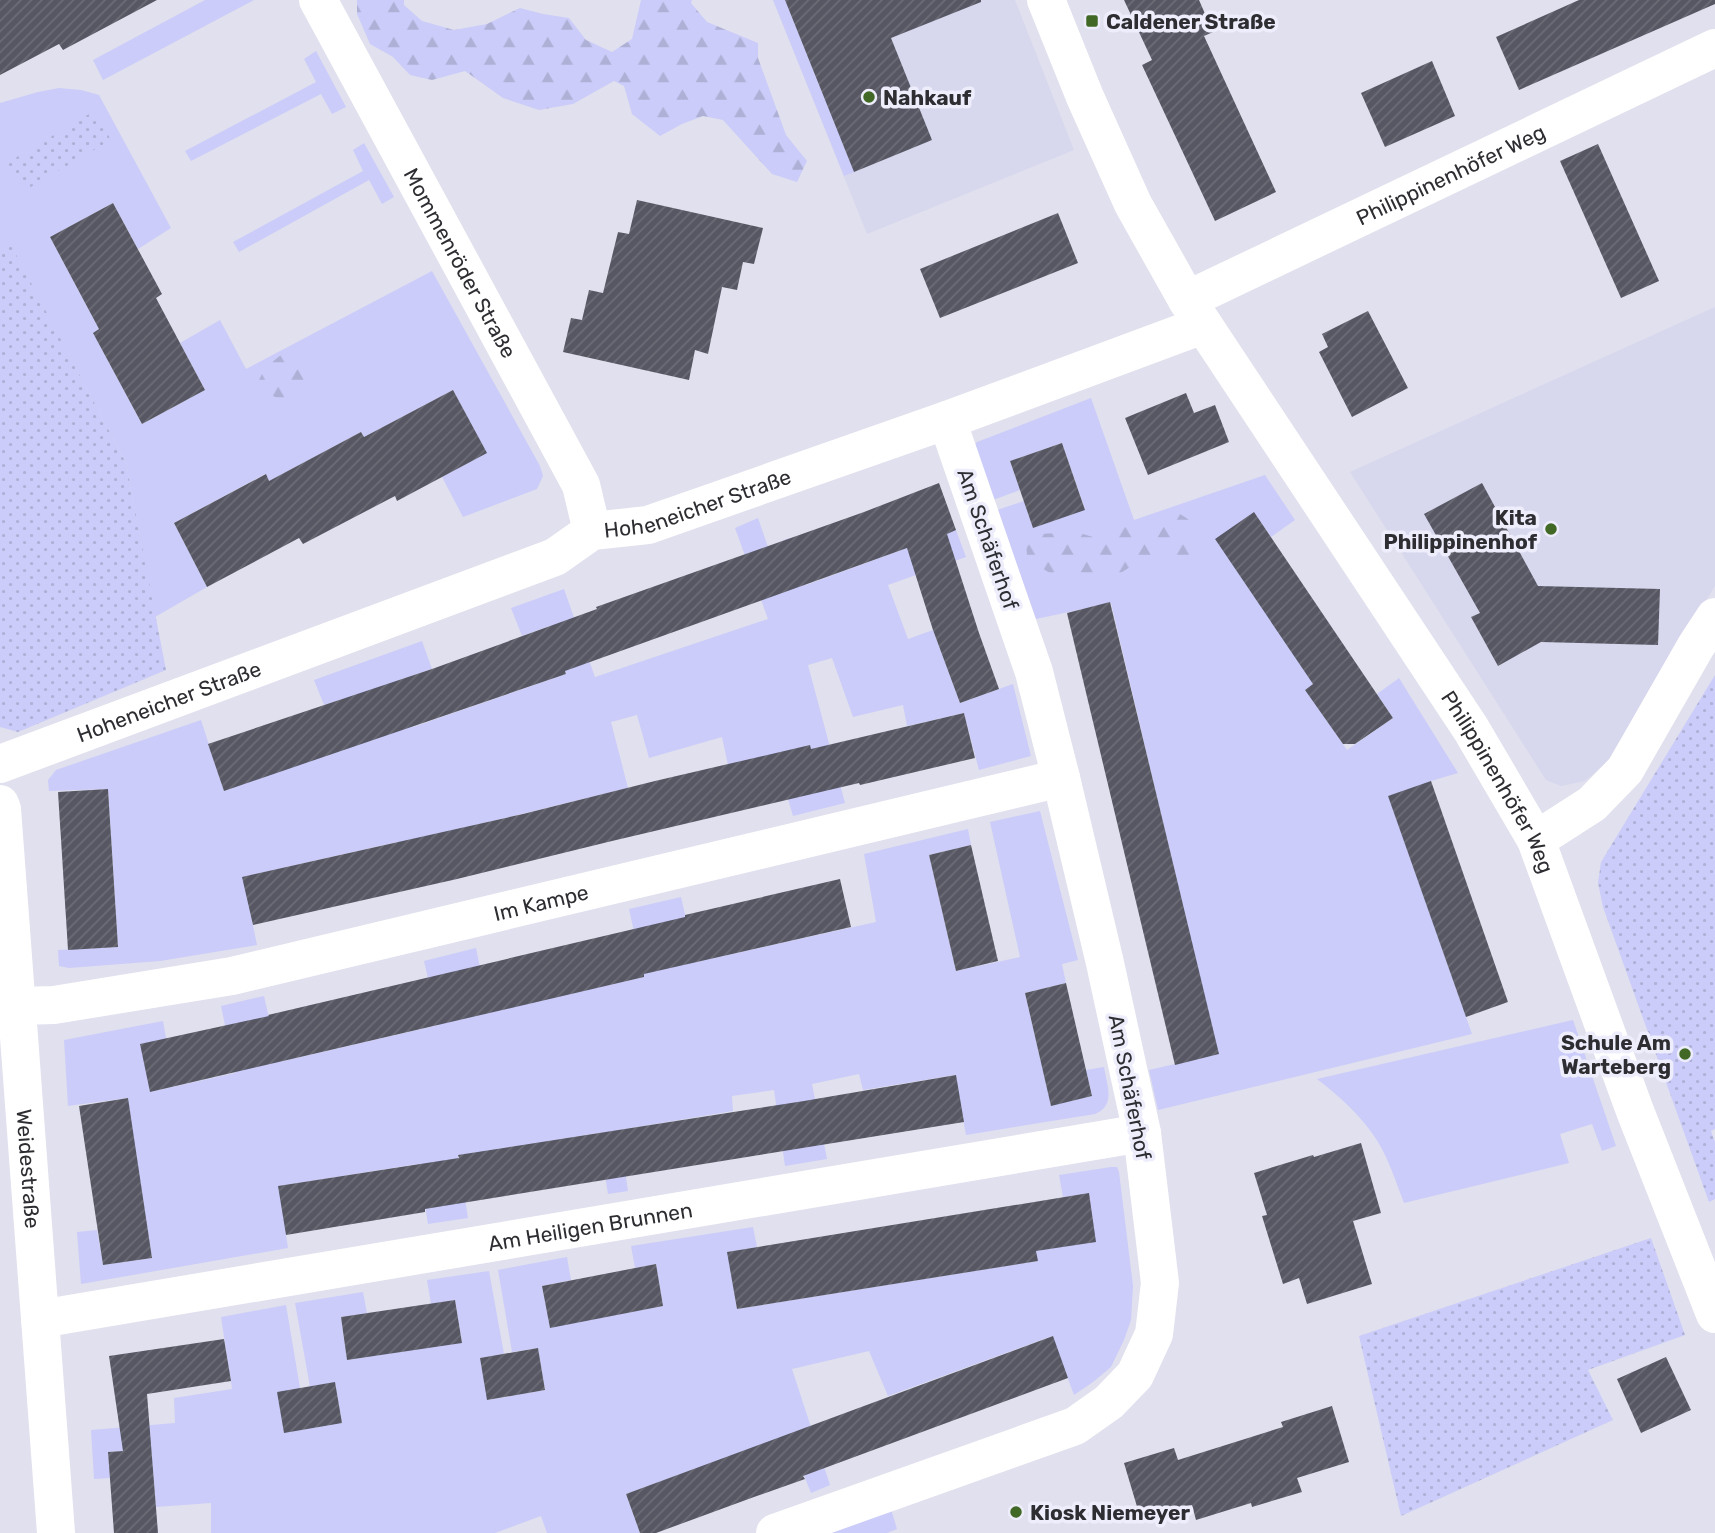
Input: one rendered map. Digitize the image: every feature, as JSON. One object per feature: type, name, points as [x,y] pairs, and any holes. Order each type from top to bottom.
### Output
[{"type":"street","name":"Mommenröder Straße","points":[[318,0],[581,485],[592,531]]},
{"type":"street","name":"Philippinenhöfer Weg","points":[[1046,0],[1085,97],[1133,204],[1195,313],[1471,729],[1536,840],[1635,1111],[1715,1314]]},
{"type":"street","name":"Philippinenhöfer Weg","points":[[1195,313],[1715,48]]},
{"type":"street","name":"Hoheneicher Straße","points":[[0,764],[555,557],[592,531],[648,525],[947,420],[1195,313]]},
{"type":"street","name":"Am Schäferhof","points":[[775,1533],[1075,1426],[1109,1402],[1135,1375],[1154,1334],[1160,1283],[1142,1133],[1061,778],[1034,672],[947,420]]},
{"type":"street","points":[[1536,840],[1592,804],[1625,770],[1715,617]]},
{"type":"street","name":"Im Kampe","points":[[18,1006],[54,1005],[232,976],[1061,778]]},
{"type":"street","name":"Weidestraße","points":[[0,803],[18,1006],[56,1533]]},
{"type":"street","name":"Am Heiligen Brunnen","points":[[40,1319],[1142,1133]]},
{"type":"shaded area","points":[[773,0],[1015,0],[1074,150],[867,234]]},
{"type":"shaded area","name":"Kita Philippinenhof","points":[[1715,307],[1715,586],[1607,762],[1585,781],[1561,786],[1546,780],[1350,472]]},
{"type":"green space","points":[[205,0],[254,0],[103,80],[93,60]]},
{"type":"green space","points":[[357,0],[404,0],[404,5],[422,21],[454,30],[487,24],[520,8],[569,18],[586,40],[612,52],[632,39],[641,0],[692,0],[691,3],[707,22],[758,43],[758,58],[786,135],[807,161],[797,182],[772,174],[723,120],[703,116],[660,136],[632,114],[624,86],[614,81],[573,104],[539,110],[503,98],[465,71],[432,80],[410,75],[393,57],[370,44],[357,14]]},
{"type":"green space","points":[[773,0],[785,0],[854,172],[844,176]]},
{"type":"green space","points":[[316,51],[346,107],[332,114],[321,94],[191,161],[185,151],[316,82],[304,59]]},
{"type":"green space","points":[[59,88],[99,95],[171,228],[138,249],[113,203],[50,237],[99,329],[93,333],[142,424],[205,390],[180,343],[220,320],[246,369],[432,271],[540,466],[543,476],[537,489],[463,517],[442,477],[486,453],[453,390],[364,437],[361,432],[269,481],[265,474],[174,523],[207,587],[155,617],[126,463],[11,246],[0,250],[0,103]]},
{"type":"green space","points":[[94,111],[111,140],[24,191],[7,163]]},
{"type":"green space","points":[[364,143],[394,197],[382,204],[369,180],[239,252],[233,242],[363,171],[353,150]]},
{"type":"green space","points":[[11,245],[126,463],[166,670],[18,732],[0,727],[0,250]]},
{"type":"green space","points":[[282,354],[299,354],[309,373],[309,385],[296,402],[275,397],[257,384],[265,368]]},
{"type":"green space","points":[[1091,398],[1134,520],[1265,475],[1295,520],[1271,537],[1254,513],[1313,684],[1306,690],[1347,750],[1393,718],[1377,694],[1399,678],[1458,773],[1431,781],[1408,851],[1472,1034],[1158,1110],[1149,1070],[1218,1054],[1111,603],[1036,619],[997,510],[1024,501],[1033,528],[1085,509],[1062,443],[1010,461],[1020,490],[993,500],[975,444]]},
{"type":"green space","points":[[1180,514],[1194,523],[1196,541],[1190,557],[1175,564],[1148,558],[1116,576],[1053,575],[1029,560],[1027,555],[1026,542],[1040,534],[1076,532],[1093,537],[1118,528],[1153,523],[1161,515]]},
{"type":"green space","points":[[758,518],[768,547],[789,538],[806,585],[956,530],[966,557],[888,585],[908,639],[933,630],[960,703],[1013,684],[1031,756],[979,770],[964,713],[907,726],[903,705],[853,717],[832,658],[808,665],[845,803],[793,816],[788,799],[728,765],[722,737],[649,758],[637,715],[611,722],[628,788],[447,832],[457,879],[408,889],[397,842],[243,877],[257,945],[160,961],[69,968],[59,966],[58,950],[118,947],[108,789],[49,791],[48,780],[56,770],[201,720],[224,791],[359,694],[324,705],[314,680],[422,641],[432,669],[397,681],[413,727],[566,674],[549,626],[522,636],[511,608],[564,589],[595,677],[768,619],[735,528]]},
{"type":"green space","name":"Schule Am Warteberg","points":[[1715,675],[1715,1129],[1711,1131],[1715,1142],[1715,1199],[1709,1202],[1603,907],[1598,883],[1601,862]]},
{"type":"green space","points":[[1040,811],[1078,960],[1062,964],[1066,983],[1025,993],[1051,1105],[1092,1096],[1086,1070],[1104,1067],[1108,1100],[1106,1106],[1095,1114],[966,1135],[955,1075],[863,1090],[859,1074],[812,1084],[827,1159],[785,1166],[774,1090],[732,1096],[733,1111],[619,1130],[628,1191],[608,1194],[598,1133],[458,1156],[468,1218],[428,1224],[418,1164],[279,1186],[288,1248],[81,1284],[77,1232],[97,1230],[103,1265],[152,1258],[127,1098],[68,1106],[64,1040],[163,1021],[166,1038],[150,1092],[235,1073],[221,1006],[264,996],[279,1062],[439,1025],[424,961],[476,948],[489,1012],[644,977],[629,909],[681,897],[696,962],[876,922],[864,854],[968,829],[971,845],[929,855],[956,971],[1020,957],[990,822]]},
{"type":"green space","points":[[1573,1020],[1616,1146],[1602,1151],[1592,1124],[1560,1134],[1569,1163],[1404,1203],[1386,1156],[1372,1133],[1350,1107],[1317,1079]]},
{"type":"green space","points":[[1117,1167],[1119,1172],[1133,1286],[1131,1320],[1111,1367],[1074,1395],[1052,1336],[888,1396],[869,1351],[792,1369],[830,1485],[811,1493],[788,1435],[626,1494],[640,1533],[547,1533],[541,1516],[495,1533],[211,1533],[211,1503],[156,1507],[151,1449],[108,1452],[110,1478],[94,1479],[91,1430],[175,1423],[174,1398],[232,1389],[221,1317],[286,1305],[300,1388],[342,1423],[335,1383],[310,1387],[295,1303],[363,1292],[367,1313],[341,1317],[347,1360],[462,1342],[455,1300],[431,1304],[427,1280],[489,1271],[504,1354],[480,1358],[488,1400],[545,1390],[538,1348],[512,1352],[498,1270],[567,1257],[571,1280],[542,1286],[550,1327],[663,1306],[656,1264],[635,1268],[631,1246],[753,1227],[757,1247],[728,1252],[737,1309],[1037,1261],[1036,1251],[1089,1194],[1063,1197],[1059,1175]]},
{"type":"green space","points":[[1651,1238],[1685,1335],[1588,1370],[1613,1420],[1401,1516],[1359,1336]]},
{"type":"green space","points":[[891,1509],[897,1529],[887,1533],[824,1533]]},
{"type":"building","points":[[0,0],[157,0],[63,50],[59,44],[0,75]]},
{"type":"building","name":"Nahkauf","points":[[785,0],[981,0],[891,38],[932,140],[854,172]]},
{"type":"building","points":[[1124,0],[1199,0],[1213,32],[1204,36],[1276,192],[1215,221],[1142,65],[1152,60]]},
{"type":"building","points":[[1579,0],[1715,0],[1715,4],[1519,90],[1496,37]]},
{"type":"building","points":[[1432,61],[1455,116],[1385,147],[1361,93]]},
{"type":"building","points":[[1598,144],[1659,281],[1621,298],[1560,161]]},
{"type":"building","points":[[637,200],[763,228],[754,264],[743,262],[737,290],[722,287],[708,354],[695,350],[689,380],[563,352],[571,318],[582,320],[589,290],[603,293],[618,232],[629,234]]},
{"type":"building","points":[[113,203],[162,294],[156,298],[205,390],[142,424],[93,333],[99,329],[50,237]]},
{"type":"building","points":[[1058,213],[1078,263],[940,318],[920,269]]},
{"type":"building","points":[[1368,311],[1408,388],[1352,417],[1319,352],[1328,347],[1322,334]]},
{"type":"building","points":[[453,390],[487,453],[397,501],[395,496],[303,544],[299,538],[207,587],[174,523],[266,474],[269,481],[361,432],[364,437]]},
{"type":"building","points":[[1186,393],[1194,413],[1215,405],[1229,442],[1148,475],[1125,418]]},
{"type":"building","points":[[1062,443],[1085,510],[1033,528],[1010,461]]},
{"type":"building","points":[[939,483],[956,530],[947,534],[999,689],[960,703],[907,548],[565,671],[566,674],[224,791],[208,744],[432,669]]},
{"type":"building","points":[[1482,483],[1538,586],[1660,589],[1658,645],[1541,642],[1498,666],[1471,617],[1480,613],[1424,514]]},
{"type":"building","points":[[1254,512],[1393,718],[1355,744],[1343,744],[1305,690],[1313,684],[1215,539]]},
{"type":"building","points":[[1110,602],[1219,1054],[1175,1065],[1067,613]]},
{"type":"building","points":[[964,713],[975,758],[253,925],[242,877],[523,814],[810,745],[811,749]]},
{"type":"building","points":[[1431,781],[1508,1002],[1466,1017],[1388,796]]},
{"type":"building","points":[[108,789],[118,947],[68,950],[58,792]]},
{"type":"building","points":[[971,845],[998,961],[956,971],[929,855]]},
{"type":"building","points":[[840,879],[851,927],[150,1092],[140,1044],[269,1016]]},
{"type":"building","points":[[1066,983],[1092,1096],[1051,1106],[1025,993]]},
{"type":"building","points":[[956,1075],[964,1122],[425,1209],[425,1212],[286,1235],[278,1186]]},
{"type":"building","points":[[128,1098],[152,1258],[103,1265],[79,1106]]},
{"type":"building","points":[[1361,1143],[1381,1213],[1353,1221],[1372,1284],[1307,1304],[1299,1278],[1283,1284],[1262,1216],[1267,1215],[1254,1173]]},
{"type":"building","points":[[1089,1193],[1096,1242],[1036,1251],[1038,1261],[737,1309],[727,1252]]},
{"type":"building","points":[[656,1264],[663,1306],[550,1328],[542,1286]]},
{"type":"building","points":[[455,1300],[462,1343],[347,1360],[341,1317]]},
{"type":"building","points":[[1053,1336],[1068,1378],[656,1533],[640,1533],[626,1494]]},
{"type":"building","points":[[224,1339],[231,1381],[147,1394],[158,1533],[114,1533],[108,1452],[123,1451],[109,1356]]},
{"type":"building","points":[[538,1348],[545,1390],[487,1400],[480,1358]]},
{"type":"building","points":[[1666,1357],[1691,1410],[1641,1433],[1617,1379]]},
{"type":"building","points":[[335,1382],[342,1423],[284,1433],[277,1392]]},
{"type":"building","points":[[1332,1406],[1349,1462],[1297,1478],[1302,1492],[1252,1507],[1251,1503],[1196,1520],[1192,1505],[1141,1520],[1124,1463],[1174,1448],[1178,1460],[1283,1427],[1281,1422]]},
{"type":"place","name":"Caldener Straße","points":[[1092,21]]},
{"type":"place","name":"Nahkauf","points":[[869,97]]},
{"type":"place","name":"Kita Philippinenhof","points":[[1551,529]]},
{"type":"place","name":"Schule Am Warteberg","points":[[1685,1054]]},
{"type":"place","name":"Kiosk Niemeyer","points":[[1016,1512]]}]
